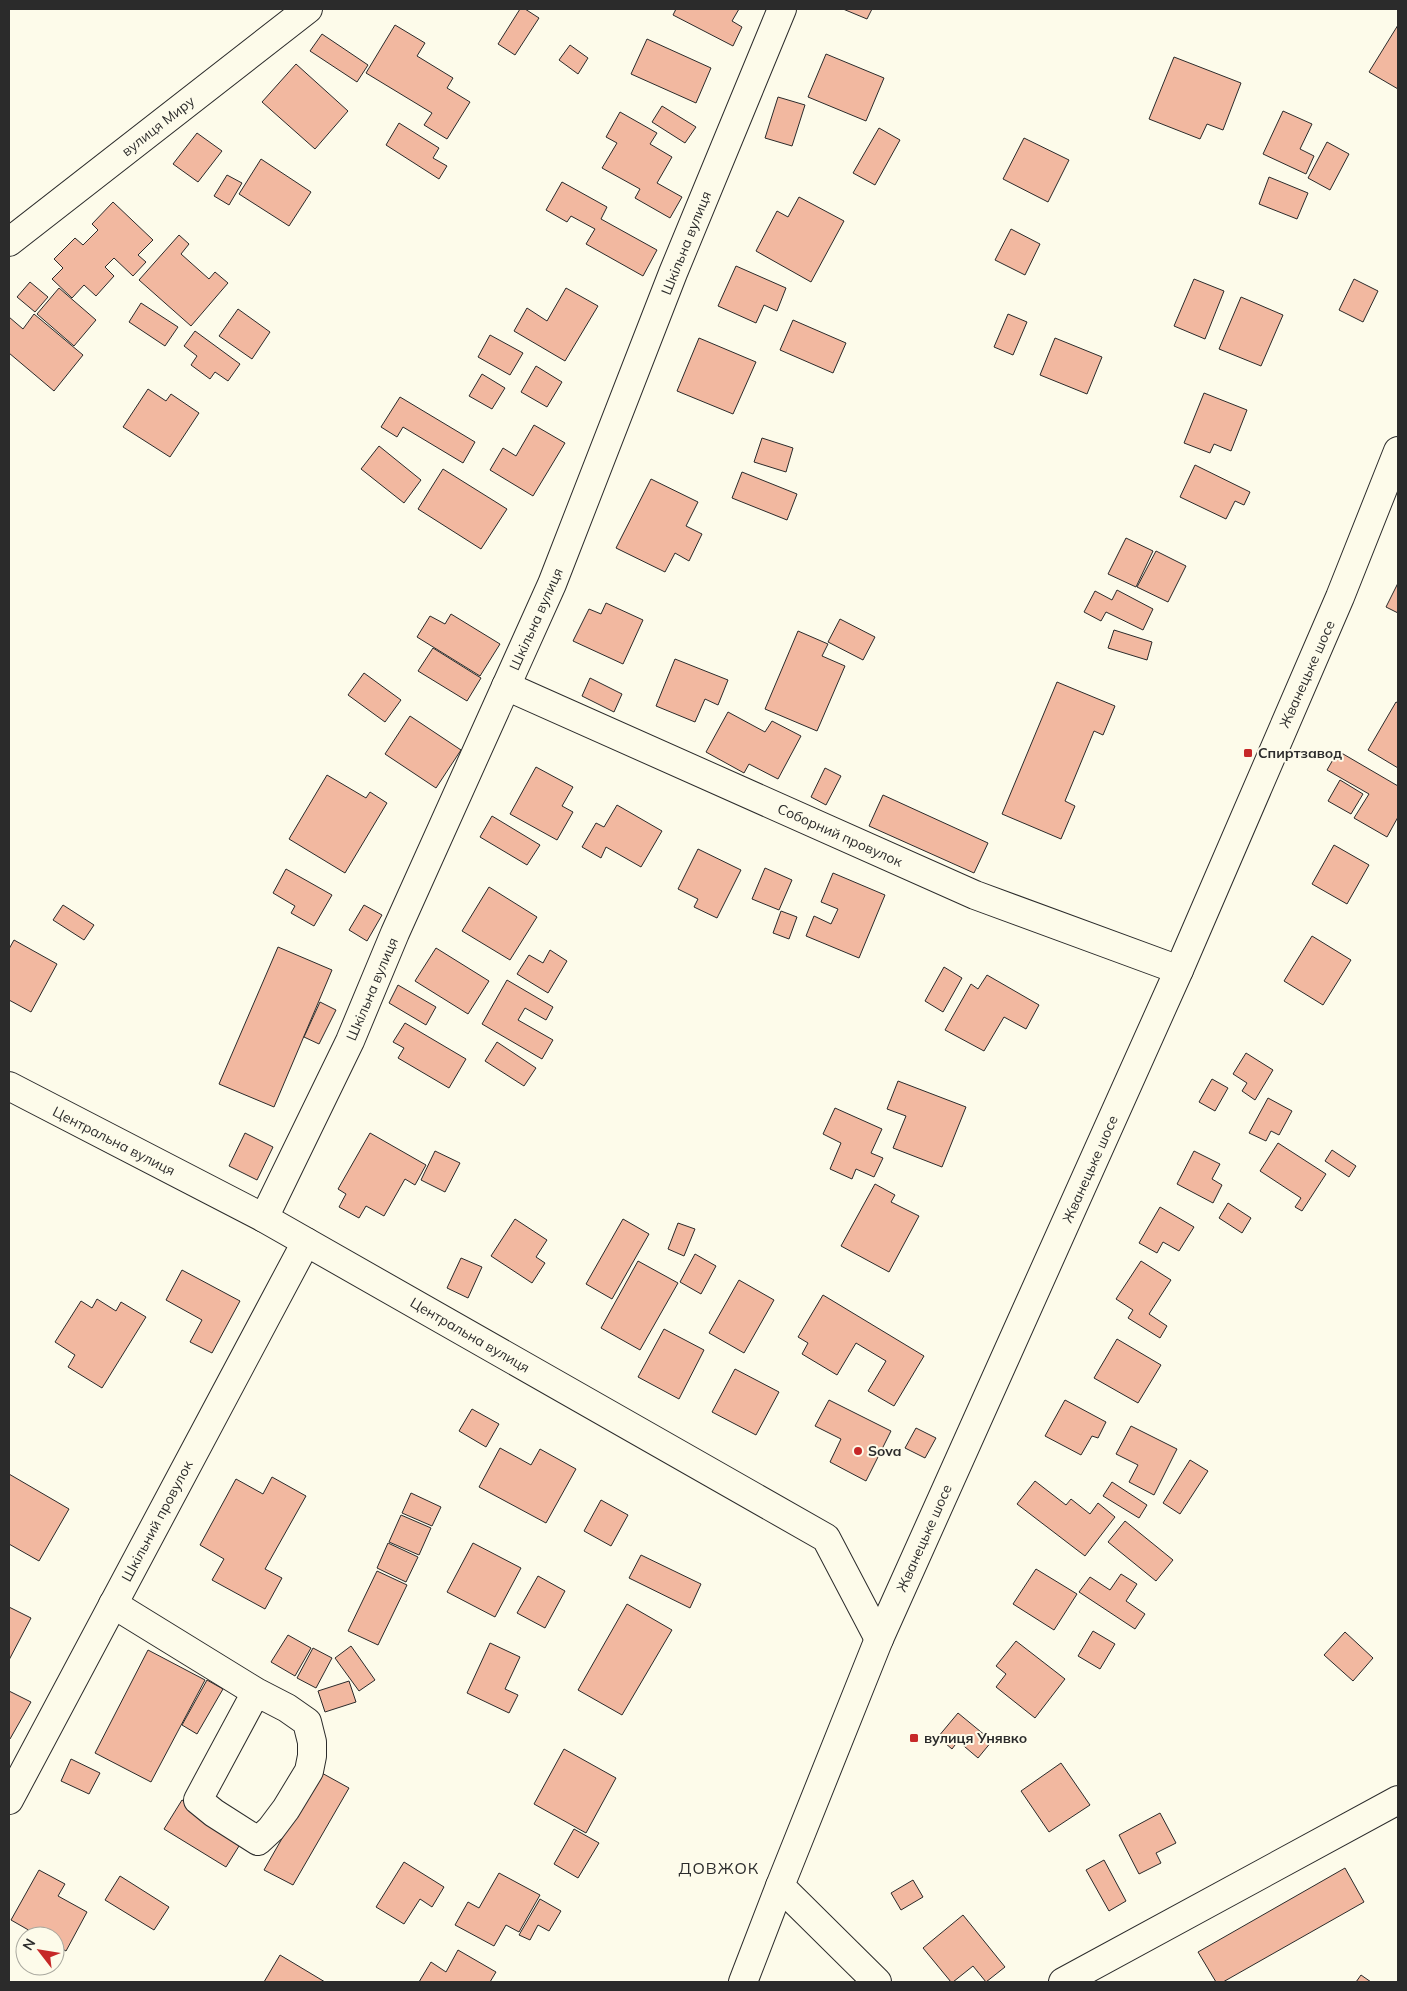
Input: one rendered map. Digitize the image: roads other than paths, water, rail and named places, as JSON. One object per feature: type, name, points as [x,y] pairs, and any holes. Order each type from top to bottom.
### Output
[{"type":"street","name":"вулиця Миру","points":[[9,242],[308,9]]},
{"type":"street","name":"Шкільна вулиця","points":[[264,1218],[350,1042],[395,933],[552,584],[673,273],[782,9]]},
{"type":"street","name":"Жванецьке шосе","points":[[742,1982],[879,1639],[1179,970],[1340,597],[1398,451]]},
{"type":"street","name":"Соборний провулок","points":[[506,686],[975,895],[1179,970]]},
{"type":"street","name":"Центральна вулиця","points":[[9,1086],[264,1218],[826,1538],[879,1639]]},
{"type":"street","name":"Шкільний провулок","points":[[9,1800],[306,1242]]},
{"type":"street","points":[[113,1604],[256,1692],[288,1708],[307,1722],[312,1742],[309,1772],[271,1830],[258,1841],[198,1800],[256,1692]]},
{"type":"street","points":[[1063,1982],[1398,1800]]},
{"type":"street","points":[[780,1886],[877,1982]]},
{"type":"place","name":"Спиртзавод","points":[[1248,753]]},
{"type":"place","name":"Sova","points":[[858,1451]]},
{"type":"place","name":"вулиця Унявко","points":[[914,1738]]},
{"type":"district","name":"ДОВЖОК","points":[[719,1868]]}]
